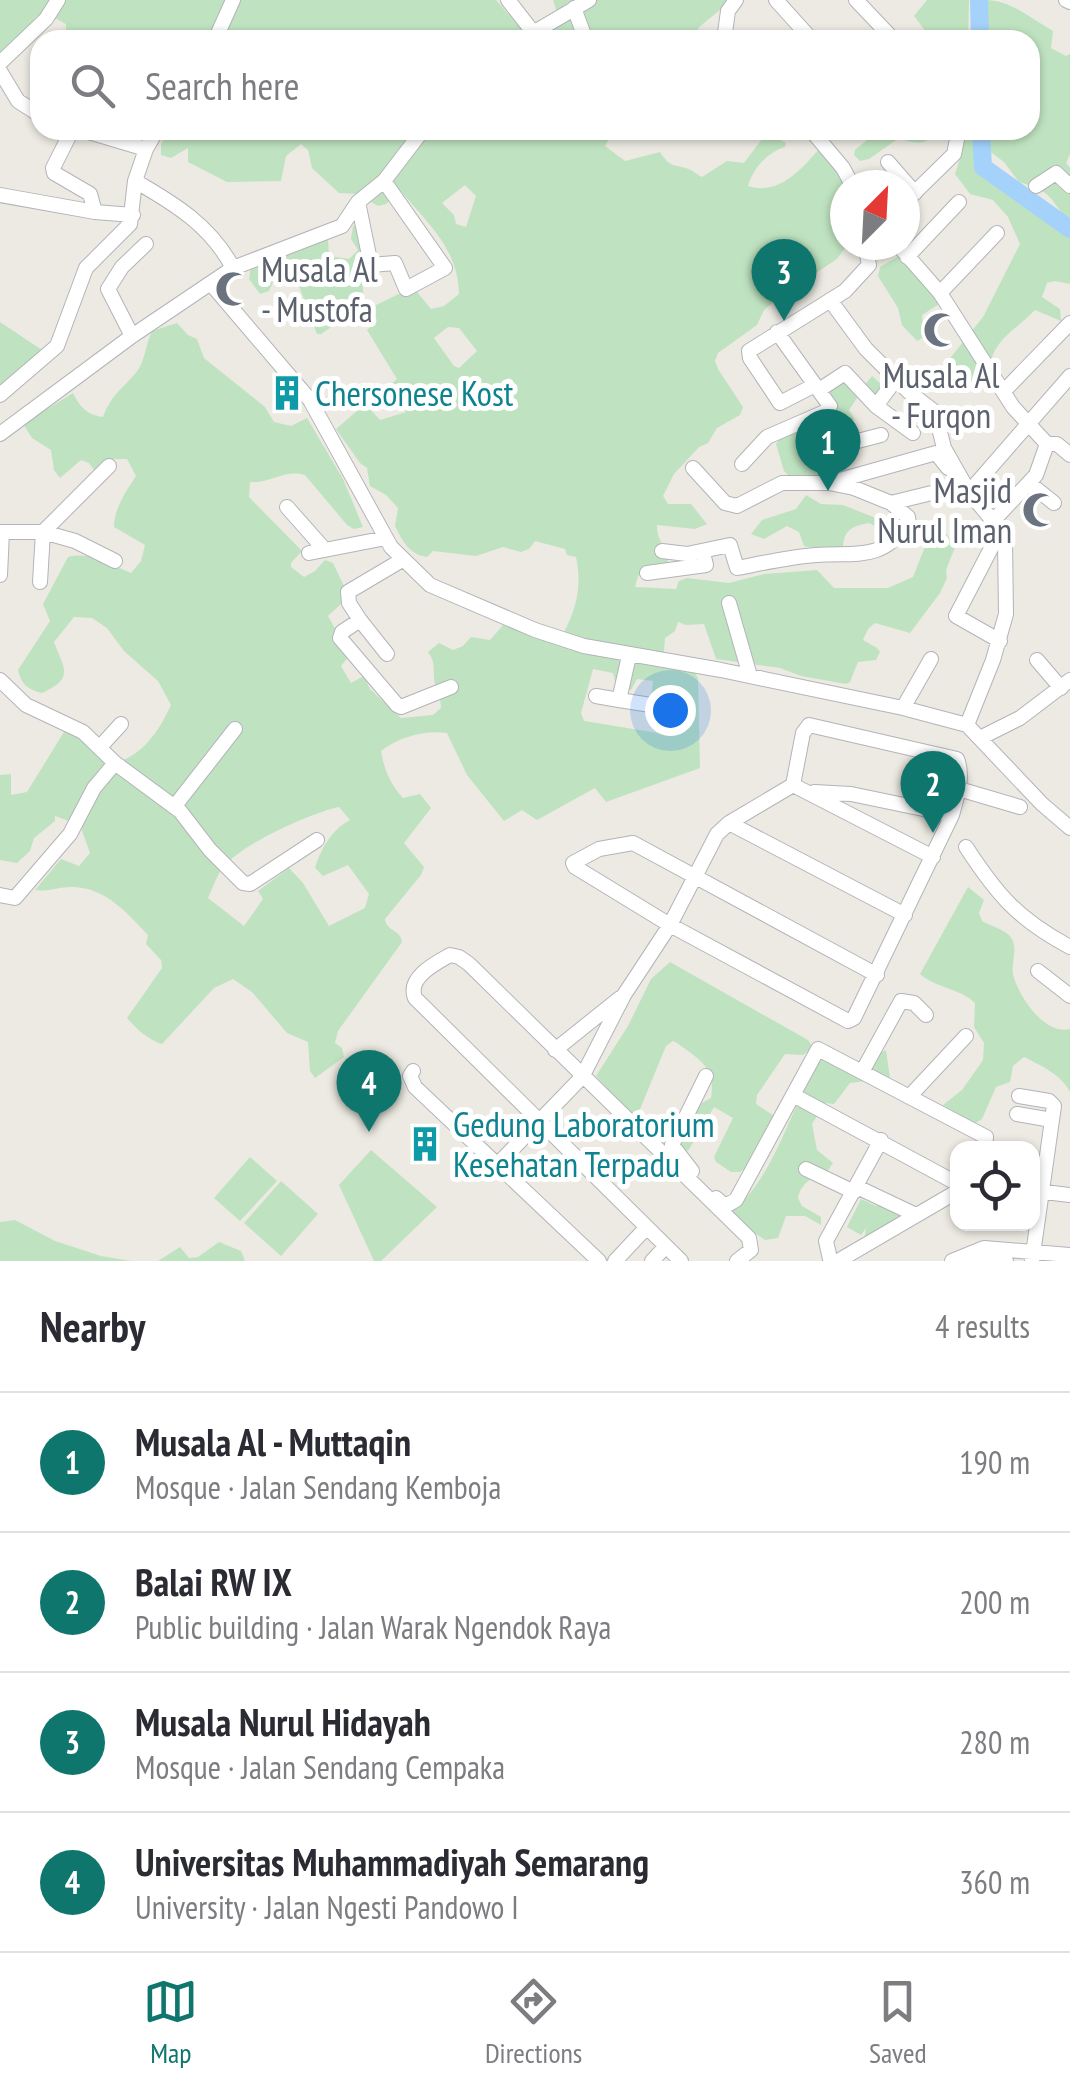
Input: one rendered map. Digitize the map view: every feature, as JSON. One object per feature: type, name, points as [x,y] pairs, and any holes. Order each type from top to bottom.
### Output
[{"type":"street","points":[[34,30],[58,0]]},
{"type":"street","points":[[219,30],[232,0]]},
{"type":"street","points":[[508,0],[524,30]]},
{"type":"street","points":[[537,30],[589,0]]},
{"type":"street","points":[[725,30],[728,11],[736,0]]},
{"type":"street","points":[[776,0],[803,30]]},
{"type":"street","points":[[858,1],[879,30]]},
{"type":"street","points":[[574,8],[582,30]]},
{"type":"street","points":[[0,63],[30,34]]},
{"type":"street","points":[[0,71],[18,101],[30,109]]},
{"type":"street","points":[[67,140],[54,172],[90,194],[95,212]]},
{"type":"street","points":[[116,140],[146,149]]},
{"type":"street","points":[[0,395],[57,346],[86,268],[128,228],[136,182],[151,140]]},
{"type":"street","points":[[0,434],[132,336],[233,268],[342,226],[358,202],[384,182],[416,140]]},
{"type":"street","points":[[819,140],[843,170]]},
{"type":"street","points":[[920,188],[938,172],[957,147],[957,140]]},
{"type":"street","points":[[888,162],[893,170]]},
{"type":"street","points":[[1036,186],[1056,173],[1070,186]]},
{"type":"street","points":[[136,182],[187,214],[221,245],[233,268]]},
{"type":"street","points":[[358,202],[372,265],[396,263],[406,289],[442,270],[446,265],[384,182]]},
{"type":"street","points":[[0,194],[133,215]]},
{"type":"street","points":[[920,236],[959,202]]},
{"type":"street","points":[[940,293],[996,233]]},
{"type":"street","points":[[221,245],[236,235]]},
{"type":"street","points":[[132,336],[108,288],[146,244]]},
{"type":"street","points":[[869,260],[867,270],[845,291],[748,353],[780,403],[845,373],[876,406],[913,433]]},
{"type":"street","points":[[910,260],[940,293],[1029,426],[1047,444],[1057,444],[1070,455]]},
{"type":"street","points":[[212,285],[310,400],[386,538],[402,560],[430,585],[563,640],[904,708],[972,734],[1050,813],[1070,828]]},
{"type":"street","points":[[830,300],[866,349],[932,409],[944,448],[965,487]]},
{"type":"street","points":[[1004,390],[1070,322]]},
{"type":"street","points":[[742,464],[767,437],[812,419],[827,411],[830,404],[778,332]]},
{"type":"street","points":[[891,503],[965,487],[1029,426],[1070,376]]},
{"type":"street","points":[[876,406],[896,379]]},
{"type":"street","points":[[812,419],[829,483]]},
{"type":"street","points":[[823,450],[881,434]]},
{"type":"street","points":[[1000,641],[956,615],[997,526],[1039,470],[1047,444]]},
{"type":"street","points":[[829,483],[936,453],[997,526],[1007,553],[1008,594],[1000,641],[972,734],[954,758],[959,789],[952,815],[934,858],[877,975],[854,1018],[846,1021],[670,926],[573,864],[574,860],[599,850],[634,843],[877,975]]},
{"type":"street","points":[[40,582],[43,532],[109,466]]},
{"type":"street","points":[[647,573],[730,545],[736,568],[817,555],[864,555],[882,549],[909,524],[908,516],[891,503],[829,483],[782,482],[745,504],[733,506],[725,503],[693,468]]},
{"type":"street","points":[[1030,483],[1054,502]]},
{"type":"street","points":[[287,506],[325,550]]},
{"type":"street","points":[[0,574],[1,532],[43,532],[74,541],[115,561]]},
{"type":"street","points":[[309,554],[386,538]]},
{"type":"street","points":[[662,551],[693,558]]},
{"type":"street","points":[[387,654],[349,603],[348,592],[402,560]]},
{"type":"street","points":[[729,603],[750,676]]},
{"type":"street","points":[[360,620],[342,632],[340,638],[392,702],[401,707],[451,687]]},
{"type":"street","points":[[619,700],[628,656]]},
{"type":"street","points":[[904,708],[931,659]]},
{"type":"street","points":[[972,734],[1020,718],[1065,684],[1038,660]]},
{"type":"street","points":[[0,680],[26,705],[78,729],[115,763],[174,806],[210,850],[246,884],[317,840]]},
{"type":"street","points":[[596,696],[657,706]]},
{"type":"street","points":[[100,747],[122,724]]},
{"type":"street","points":[[497,1165],[582,1077],[624,994],[670,926],[717,834],[793,784],[804,733],[813,724],[954,758]]},
{"type":"street","points":[[174,806],[235,729]]},
{"type":"street","points":[[0,895],[15,898],[70,834],[94,788],[115,763]]},
{"type":"street","points":[[793,784],[934,858]]},
{"type":"street","points":[[959,789],[1020,808]]},
{"type":"street","points":[[808,792],[851,794],[952,815]]},
{"type":"street","points":[[729,823],[905,915]]},
{"type":"street","points":[[966,848],[1000,897],[1040,930],[1068,942]]},
{"type":"street","points":[[681,1261],[414,998],[415,981],[446,957],[459,957],[749,1238],[751,1250],[737,1261]]},
{"type":"street","points":[[1038,970],[1070,996]]},
{"type":"street","points":[[555,1050],[624,994]]},
{"type":"street","points":[[866,1074],[901,1002],[914,1002],[926,1015]]},
{"type":"street","points":[[910,1097],[966,1036]]},
{"type":"street","points":[[706,1076],[674,1140],[673,1150],[725,1206],[736,1200],[818,1049],[986,1137],[986,1141]]},
{"type":"street","points":[[413,1071],[410,1076],[415,1087],[599,1261]]},
{"type":"street","points":[[794,1095],[881,1140],[950,1182]]},
{"type":"street","points":[[1019,1096],[1051,1102],[1054,1106],[1040,1177]]},
{"type":"street","points":[[1017,1114],[1052,1120]]},
{"type":"street","points":[[881,1140],[826,1240],[826,1254],[833,1261],[950,1192]]},
{"type":"street","points":[[806,1168],[914,1214]]},
{"type":"street","points":[[1040,1191],[1070,1194]]},
{"type":"street","points":[[615,1261],[646,1228]]},
{"type":"street","points":[[1032,1256],[1034,1231]]},
{"type":"street","points":[[652,1261],[666,1246]]},
{"type":"street","points":[[952,1261],[984,1248],[1032,1256],[1070,1255]]},
{"type":"street","points":[[970,1261],[1006,1261]]},
{"type":"green space","points":[[0,0],[496,0],[518,25],[531,30],[66,30],[66,24],[45,13],[37,16],[0,53]]},
{"type":"green space","points":[[553,0],[732,0],[698,28],[544,30],[559,19]]},
{"type":"green space","points":[[927,0],[969,0],[968,30],[924,30],[914,16]]},
{"type":"green space","points":[[986,0],[995,1],[1053,31],[1051,48],[1066,56],[1070,54],[1070,154],[1066,163],[1070,168],[1070,222],[1050,197],[1019,182],[1004,162],[988,150],[988,140],[1040,140],[1040,30],[987,30]]},
{"type":"green space","points":[[163,140],[608,140],[605,146],[625,161],[660,152],[670,163],[702,177],[727,161],[744,163],[761,140],[786,143],[757,167],[748,186],[759,188],[788,179],[819,149],[838,170],[830,170],[830,260],[835,260],[778,298],[764,310],[757,325],[718,353],[718,369],[743,407],[740,415],[717,428],[708,443],[699,447],[674,474],[663,496],[668,504],[691,504],[707,524],[695,529],[657,525],[668,563],[638,576],[635,587],[676,589],[679,581],[687,578],[729,583],[764,574],[817,570],[834,588],[888,588],[913,577],[926,544],[927,526],[936,523],[956,545],[940,593],[910,633],[875,623],[863,640],[880,652],[876,660],[858,662],[846,684],[780,668],[716,659],[704,624],[678,622],[675,631],[665,638],[663,664],[695,673],[698,678],[700,768],[606,802],[595,788],[537,820],[522,810],[504,821],[467,775],[447,733],[412,736],[381,751],[388,776],[403,798],[420,794],[431,808],[404,843],[424,867],[385,919],[402,942],[338,1031],[335,1043],[342,1048],[344,1057],[315,1078],[310,1071],[308,1042],[287,1033],[252,992],[233,979],[214,988],[162,1044],[130,1022],[127,1018],[162,968],[161,960],[146,944],[148,935],[116,904],[97,892],[75,887],[35,890],[61,859],[79,866],[90,853],[80,825],[55,816],[55,821],[34,838],[30,851],[17,863],[0,860],[0,775],[11,774],[11,795],[27,792],[67,727],[111,763],[122,760],[148,742],[171,705],[158,681],[124,651],[107,628],[92,618],[74,617],[54,642],[64,672],[59,682],[42,693],[29,688],[21,679],[18,670],[50,621],[43,604],[68,557],[93,557],[131,573],[141,561],[145,545],[114,527],[118,507],[136,476],[127,459],[112,459],[94,470],[81,460],[60,478],[54,470],[51,450],[32,438],[23,424],[73,393],[85,409],[103,417],[140,366],[152,331],[177,323],[197,339],[204,358],[265,407],[274,422],[291,426],[307,418],[343,479],[363,527],[354,529],[347,525],[305,475],[250,482],[249,497],[302,551],[291,567],[304,577],[325,560],[333,563],[345,588],[344,601],[328,616],[350,655],[341,666],[351,683],[364,676],[370,689],[401,718],[433,715],[441,708],[428,652],[439,643],[453,650],[471,637],[490,640],[505,623],[558,643],[576,601],[578,569],[576,557],[567,555],[565,549],[535,541],[521,552],[503,547],[476,556],[433,551],[427,557],[416,553],[395,526],[398,508],[370,486],[367,468],[336,429],[368,407],[380,420],[406,412],[389,386],[397,379],[367,330],[377,321],[372,307],[413,287],[431,309],[444,306],[459,294],[447,249],[400,190],[386,204],[378,206],[358,194],[339,193],[312,168],[308,150],[301,144],[286,156],[281,181],[227,182],[188,162],[188,148],[171,158],[161,155]],"holes":[[[465,185],[476,196],[466,227],[456,224],[454,215],[442,203]],[[448,327],[459,328],[477,351],[459,368],[434,338]],[[593,669],[613,673],[617,688],[631,690],[637,679],[653,681],[651,699],[671,706],[668,731],[664,734],[584,721],[581,713]],[[339,807],[350,820],[328,841],[315,868],[323,876],[348,865],[369,894],[365,908],[329,926],[303,883],[289,868],[258,891],[263,899],[244,926],[208,898],[229,861],[275,832]]]},
{"type":"green space","points":[[867,140],[896,140],[869,159],[860,161],[855,150]]},
{"type":"green space","points":[[964,140],[974,140],[973,151],[986,173],[1070,238],[1070,284],[1047,283],[1042,297],[1060,309],[1061,321],[1035,310],[997,348],[988,381],[980,376],[959,393],[948,384],[943,367],[983,317],[1020,244],[1008,217],[993,200],[970,194],[955,174]]},
{"type":"green space","points":[[357,225],[367,272],[361,278],[365,304],[321,334],[317,334],[297,281],[282,276],[274,280],[269,291],[260,294],[249,279],[251,265],[328,239],[329,256],[349,259],[358,250],[351,239],[353,226]]},
{"type":"green space","points":[[892,260],[902,260],[939,304],[922,315],[924,337],[917,341],[902,325],[898,308],[878,276],[880,267]]},
{"type":"green space","points":[[0,322],[45,352],[0,387]]},
{"type":"green space","points":[[842,373],[863,387],[872,376],[887,389],[865,402],[857,398],[849,410],[855,420],[845,424],[824,390]]},
{"type":"green space","points":[[810,430],[821,476],[790,477],[784,471],[776,444],[784,434]]},
{"type":"green space","points":[[806,495],[821,504],[843,505],[886,522],[885,527],[869,523],[854,527],[847,532],[843,547],[804,546],[799,532],[787,526],[764,539],[751,534],[762,520],[796,509]]},
{"type":"green space","points":[[968,887],[984,900],[979,913],[982,921],[1013,940],[1013,974],[1027,1003],[1051,1026],[1070,1029],[1070,1092],[1056,1076],[1024,1057],[1013,1066],[1010,1082],[996,1087],[982,1119],[974,1124],[943,1105],[962,1090],[983,1060],[984,1043],[974,1027],[975,1003],[920,974]]},
{"type":"green space","points":[[670,962],[808,1040],[813,1047],[803,1055],[785,1054],[757,1095],[756,1104],[776,1117],[747,1167],[740,1172],[731,1172],[714,1157],[733,1118],[714,1107],[688,1151],[680,1147],[700,1104],[711,1098],[712,1087],[709,1071],[677,1043],[666,1046],[638,1114],[630,1114],[596,1076],[628,1026],[651,979]]},
{"type":"green space","points":[[886,1050],[890,1078],[850,1083],[834,1104],[825,1103],[812,1124],[817,1150],[833,1163],[827,1172],[805,1184],[798,1198],[802,1206],[821,1217],[821,1225],[805,1216],[786,1216],[778,1238],[765,1240],[730,1217],[728,1213],[743,1201],[769,1165],[818,1060],[825,1054],[863,1062]]},
{"type":"green space","points":[[371,1150],[437,1207],[381,1261],[374,1261],[339,1185]]},
{"type":"green space","points":[[250,1157],[277,1181],[240,1221],[214,1198]]},
{"type":"green space","points":[[281,1181],[318,1214],[281,1256],[244,1223]]},
{"type":"green space","points":[[861,1199],[909,1215],[864,1240],[866,1228],[861,1235],[847,1227]]},
{"type":"green space","points":[[15,1220],[55,1241],[131,1261],[0,1261],[0,1222]]},
{"type":"green space","points":[[219,1242],[241,1251],[245,1261],[158,1261],[180,1247],[189,1258],[198,1257]]},
{"type":"waterway","points":[[979,0],[980,30]]},
{"type":"waterway","points":[[982,140],[983,167],[1070,229]]},
{"type":"place","name":"Musala Al - Mustofa","points":[[233,289]]},
{"type":"place","name":"Musala Nurul Hidayah","points":[[784,321]]},
{"type":"place","name":"Musala Al - Furqon","points":[[941,330]]},
{"type":"place","name":"Chersonese Kost","points":[[287,393]]},
{"type":"place","name":"Musala Al - Muttaqin","points":[[828,491]]},
{"type":"place","name":"Masjid Nurul Iman","points":[[1040,510]]},
{"type":"place","name":"Balai RW IX","points":[[933,833]]},
{"type":"place","name":"Universitas Muhammadiyah Semarang","points":[[369,1132]]},
{"type":"place","name":"Gedung Laboratorium Kesehatan Terpadu","points":[[425,1144]]}]
